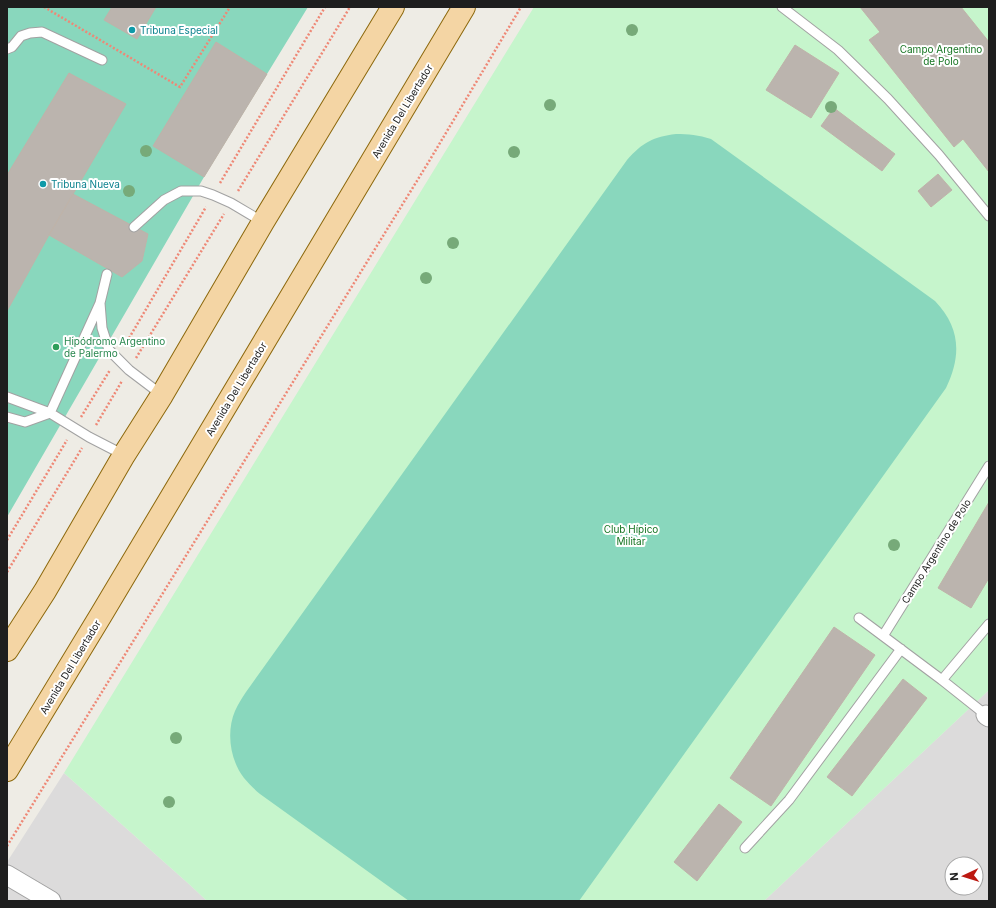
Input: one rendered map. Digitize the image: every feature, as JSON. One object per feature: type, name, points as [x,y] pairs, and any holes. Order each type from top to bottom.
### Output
[{"type":"main road","points":[[7,650],[45,592],[124,455],[162,395],[263,222],[393,7]]},
{"type":"main road","name":"Avenida Del Libertador","points":[[7,770],[464,7]]},
{"type":"street","points":[[7,875],[51,901]]},
{"type":"lane","points":[[782,7],[838,50],[888,99],[939,155],[989,216]]},
{"type":"lane","points":[[7,49],[12,47],[22,36],[30,33],[42,32],[102,60]]},
{"type":"lane","points":[[134,227],[164,200],[181,191],[201,191],[213,195],[231,203],[263,222]]},
{"type":"lane","points":[[7,417],[25,422],[50,413],[100,303],[107,274]]},
{"type":"lane","points":[[100,303],[102,328],[109,350],[129,370],[162,395]]},
{"type":"lane","points":[[7,397],[50,413],[88,437],[124,455]]},
{"type":"lane","name":"Campo Argentino de Polo","points":[[883,636],[989,466]]},
{"type":"lane","points":[[859,618],[942,680],[987,716]]},
{"type":"lane","points":[[942,680],[989,624]]},
{"type":"lane","points":[[745,848],[789,800],[901,649]]},
{"type":"path","points":[[44,7],[180,87],[230,7]]},
{"type":"path","points":[[7,540],[118,358],[325,7]]},
{"type":"path","points":[[7,572],[350,7]]},
{"type":"path","points":[[7,846],[428,163],[521,7]]},
{"type":"shaded area","points":[[989,690],[989,901],[764,901]]},
{"type":"shaded area","points":[[64,773],[207,901],[7,901],[7,862]]},
{"type":"green space","name":"Hipódromo Argentino de Palermo","points":[[7,7],[308,7],[204,177],[7,517]]},
{"type":"green space","name":"Club Hípico Militar","points":[[534,7],[989,7],[989,690],[764,901],[207,901],[64,773]]},
{"type":"green space","points":[[676,134],[694,135],[711,139],[935,301],[950,321],[954,331],[956,353],[955,364],[951,376],[946,388],[579,901],[409,901],[260,794],[244,778],[235,763],[231,746],[230,737],[232,719],[246,692],[627,160],[649,141]]},
{"type":"building","name":"Tribuna Especial","points":[[112,7],[156,7],[137,39],[104,20]]},
{"type":"building","name":"Campo Argentino de Polo","points":[[860,7],[961,7],[989,42],[989,172],[963,139],[954,147],[869,40],[880,32]]},
{"type":"building","points":[[216,42],[267,74],[204,177],[153,146]]},
{"type":"building","points":[[795,45],[839,73],[811,118],[766,90]]},
{"type":"building","name":"Tribuna Nueva","points":[[69,73],[126,104],[49,235],[7,311],[7,175]]},
{"type":"building","points":[[834,108],[895,154],[882,171],[821,126]]},
{"type":"building","points":[[938,174],[952,190],[931,207],[918,191]]},
{"type":"building","points":[[73,194],[148,234],[142,261],[122,277],[49,235]]},
{"type":"building","points":[[989,502],[989,578],[971,608],[938,588]]},
{"type":"building","points":[[834,627],[875,655],[771,806],[730,778]]},
{"type":"building","points":[[903,679],[927,698],[852,796],[827,777]]},
{"type":"building","points":[[719,804],[742,822],[697,881],[674,862]]},
{"type":"place","name":"Tribuna Especial","points":[[132,30]]},
{"type":"place","name":"Tribuna Nueva","points":[[43,184]]},
{"type":"place","name":"Hipódromo Argentino de Palermo","points":[[56,347]]}]
